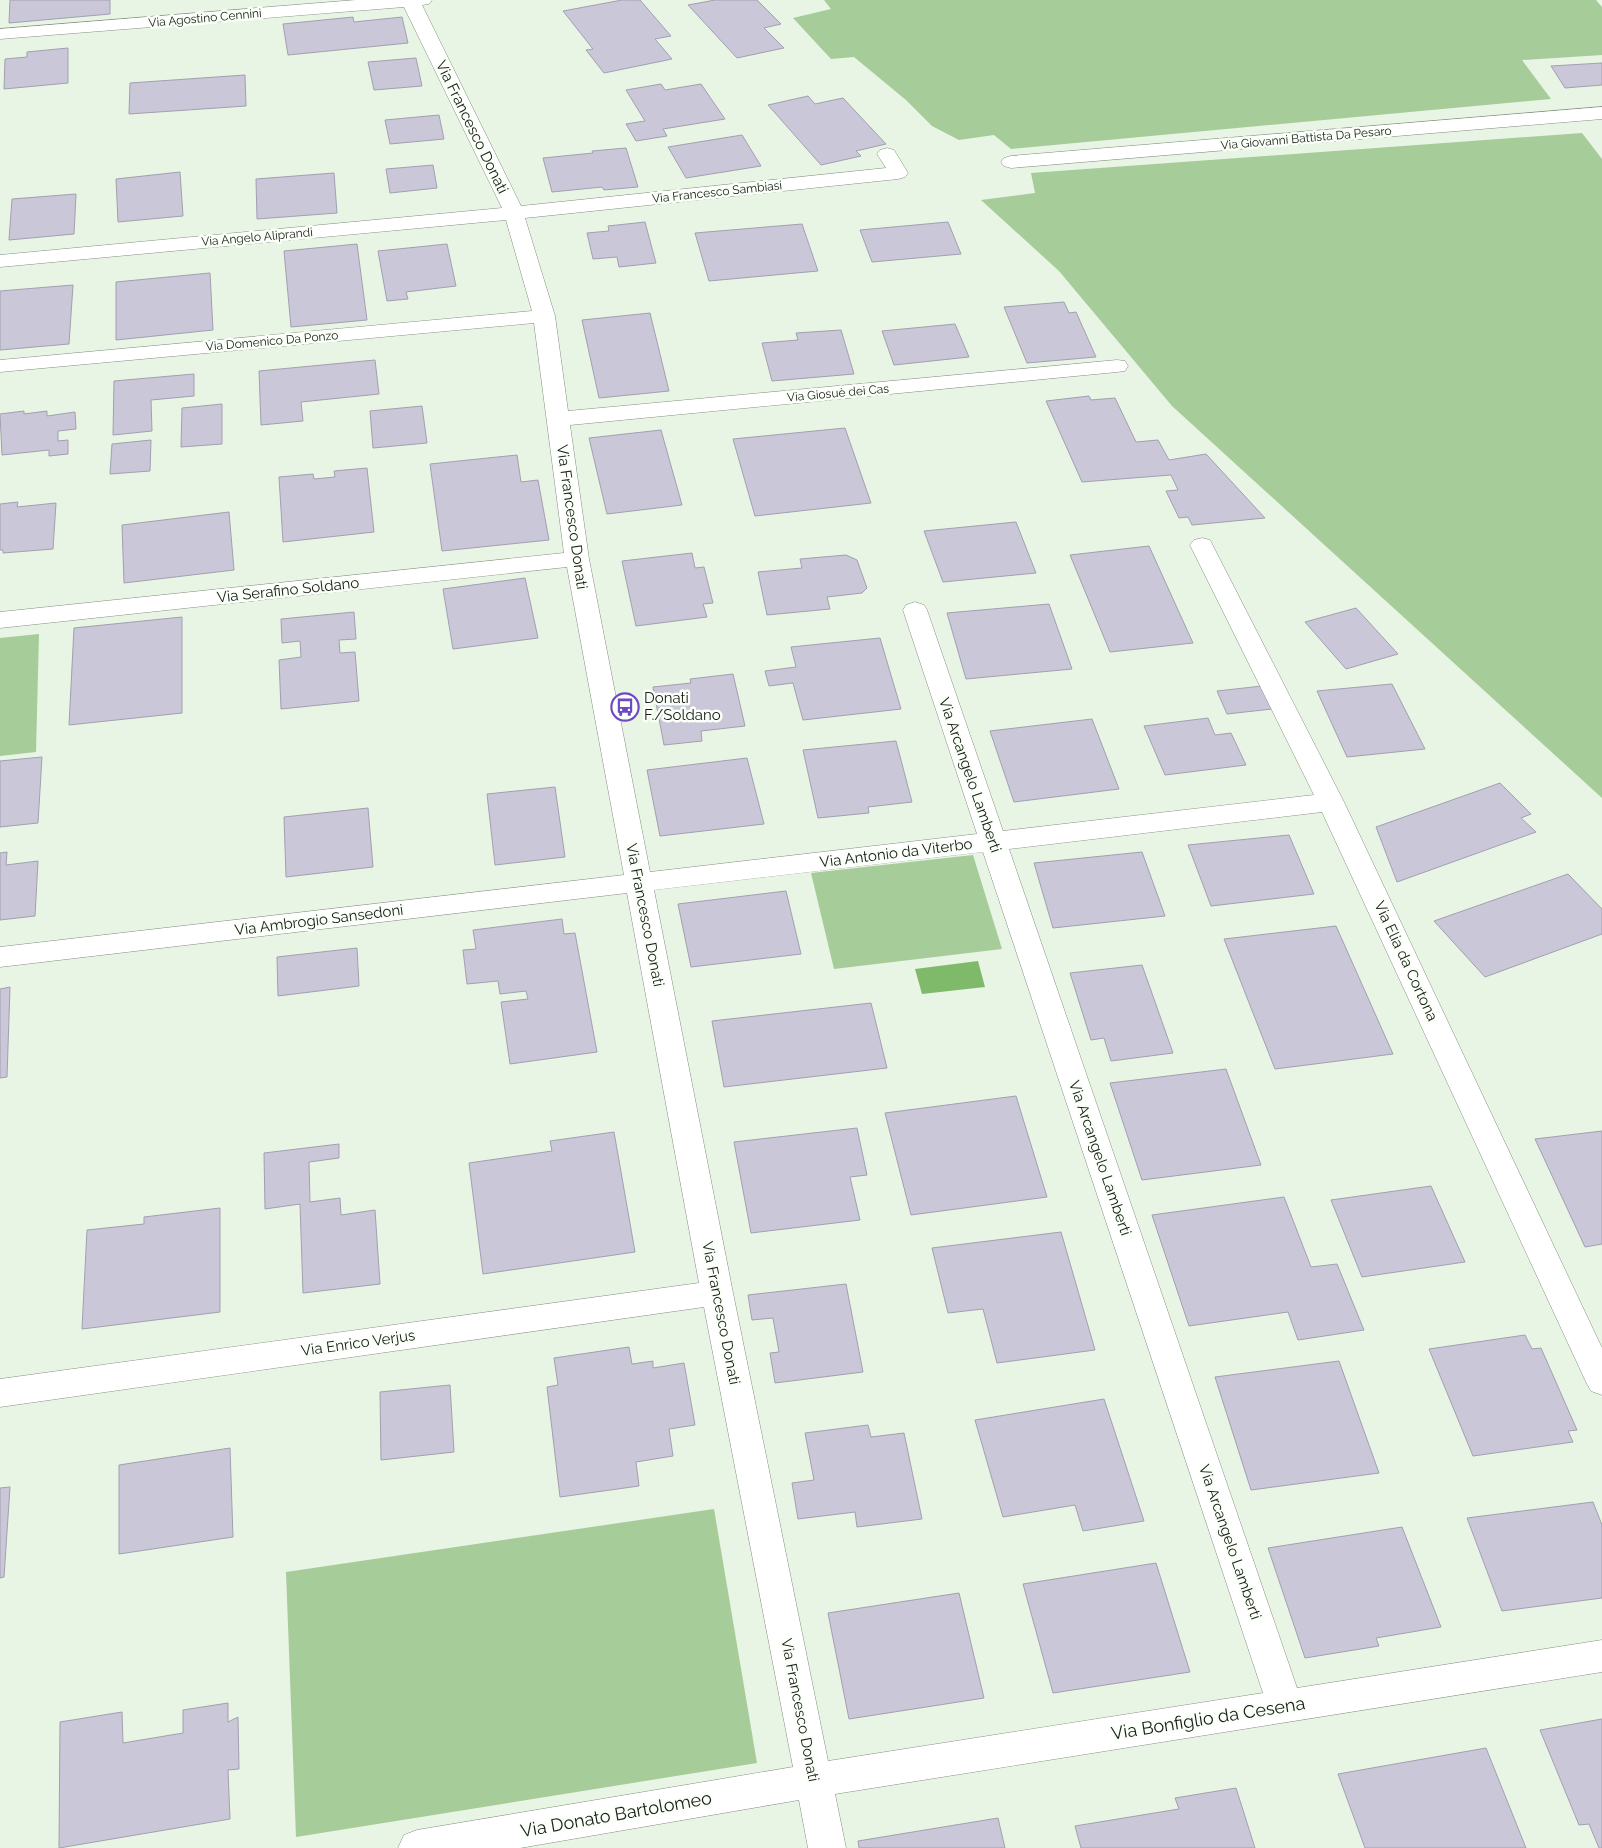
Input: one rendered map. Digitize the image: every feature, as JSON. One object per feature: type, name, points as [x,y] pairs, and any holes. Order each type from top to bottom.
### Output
[{"type":"street","name":"Via Agostino Cennini","points":[[0,34],[414,0]]},
{"type":"street","name":"Via Francesco Donati","points":[[414,0],[514,213],[544,316],[576,559],[717,1293],[827,1848]]},
{"type":"street","name":"Via Giovanni Battista Da Pesaro","points":[[1010,162],[1602,113]]},
{"type":"street","name":"Via Francesco Sambiasi","points":[[514,213],[898,173],[887,154]]},
{"type":"street","name":"Via Angelo Aliprandi","points":[[0,261],[514,213]]},
{"type":"street","name":"Via Domenico Da Ponzo","points":[[0,366],[544,316]]},
{"type":"street","name":"Via Giosuè dei Cas","points":[[558,419],[1117,366]]},
{"type":"street","name":"Via Elia da Cortona","points":[[1202,545],[1331,802],[1602,1382]]},
{"type":"street","name":"Via Serafino Soldano","points":[[0,620],[576,559]]},
{"type":"street","name":"Via Arcangelo Lamberti","points":[[915,610],[1285,1706]]},
{"type":"street","name":"Via Antonio da Viterbo","points":[[639,883],[1331,802]]},
{"type":"street","name":"Via Ambrogio Sansedoni","points":[[0,956],[639,883]]},
{"type":"street","name":"Via Enrico Verjus","points":[[0,1393],[717,1293]]},
{"type":"street","name":"Via Bonfiglio da Cesena","points":[[814,1780],[1602,1656]]},
{"type":"street","name":"Via Donato Bartolomeo","points":[[417,1848],[814,1780]]},
{"type":"shaded area","points":[[824,0],[1596,0],[1602,7],[1602,55],[1522,60],[1551,99],[1011,149],[994,135],[959,140],[932,126],[906,100],[854,57],[831,59],[793,18],[831,9]]},
{"type":"shaded area","points":[[1582,133],[1602,159],[1602,798],[1172,406],[1059,271],[981,200],[1035,193],[1031,173]]},
{"type":"shaded area","points":[[39,634],[36,752],[0,756],[0,638]]},
{"type":"shaded area","points":[[973,855],[1002,949],[834,969],[811,873]]},
{"type":"shaded area","points":[[978,961],[985,987],[922,994],[915,969]]},
{"type":"shaded area","points":[[714,1509],[757,1763],[296,1837],[286,1572]]},
{"type":"building","points":[[10,0],[110,0],[110,14],[9,23]]},
{"type":"building","points":[[622,0],[640,0],[671,36],[655,39],[672,59],[604,73],[586,50],[593,49],[563,11]]},
{"type":"building","points":[[715,0],[757,0],[781,24],[764,28],[784,48],[737,58],[688,5]]},
{"type":"building","points":[[353,17],[354,22],[402,17],[408,43],[288,55],[283,24]]},
{"type":"building","points":[[68,48],[68,83],[4,89],[5,59],[27,57],[27,52]]},
{"type":"building","points":[[416,58],[422,86],[374,90],[368,62]]},
{"type":"building","points":[[1602,63],[1602,85],[1565,88],[1551,66]]},
{"type":"building","points":[[245,75],[246,106],[129,114],[130,83]]},
{"type":"building","points":[[661,84],[665,90],[701,84],[725,119],[663,129],[667,136],[636,141],[626,124],[645,121],[626,90]]},
{"type":"building","points":[[808,96],[815,104],[843,98],[886,144],[856,151],[861,156],[821,165],[768,105]]},
{"type":"building","points":[[439,115],[444,139],[390,144],[385,120]]},
{"type":"building","points":[[742,135],[761,166],[686,178],[668,147]]},
{"type":"building","points":[[626,148],[638,187],[604,190],[602,187],[552,192],[543,158]]},
{"type":"building","points":[[433,165],[437,188],[390,193],[386,169]]},
{"type":"building","points":[[180,172],[183,216],[118,222],[116,179]]},
{"type":"building","points":[[334,173],[337,213],[257,219],[256,179]]},
{"type":"building","points":[[76,194],[74,234],[9,240],[12,199]]},
{"type":"building","points":[[645,222],[656,263],[619,267],[617,257],[593,259],[587,233],[609,231],[608,226]]},
{"type":"building","points":[[948,222],[961,254],[872,262],[860,230]]},
{"type":"building","points":[[802,224],[818,271],[709,281],[695,233]]},
{"type":"building","points":[[357,244],[367,320],[291,327],[284,251]]},
{"type":"building","points":[[447,244],[456,286],[406,292],[408,299],[387,301],[378,251]]},
{"type":"building","points":[[210,273],[213,330],[116,340],[116,282]]},
{"type":"building","points":[[73,285],[69,344],[0,350],[0,291]]},
{"type":"building","points":[[1064,302],[1069,313],[1076,312],[1096,357],[1027,363],[1004,307]]},
{"type":"building","points":[[650,313],[669,391],[599,398],[582,320]]},
{"type":"building","points":[[955,324],[969,357],[894,365],[882,331]]},
{"type":"building","points":[[841,330],[854,374],[772,381],[762,343],[798,340],[796,333]]},
{"type":"building","points":[[375,360],[379,394],[301,402],[303,421],[261,425],[259,371]]},
{"type":"building","points":[[194,374],[194,396],[151,400],[152,431],[113,435],[114,381]]},
{"type":"building","points":[[1089,396],[1091,400],[1115,398],[1136,442],[1158,440],[1169,460],[1206,454],[1265,518],[1192,525],[1188,517],[1179,518],[1166,491],[1178,490],[1171,475],[1082,482],[1046,401]]},
{"type":"building","points":[[222,404],[222,444],[181,447],[182,408]]},
{"type":"building","points":[[422,406],[427,443],[373,448],[370,411]]},
{"type":"building","points":[[24,411],[24,414],[47,411],[47,416],[75,412],[76,429],[58,431],[58,441],[68,440],[68,454],[49,456],[49,450],[2,455],[0,414]]},
{"type":"building","points":[[845,428],[871,503],[755,516],[733,439]]},
{"type":"building","points":[[661,430],[682,505],[607,514],[589,438]]},
{"type":"building","points":[[151,440],[150,471],[110,474],[112,444]]},
{"type":"building","points":[[517,455],[521,482],[538,480],[549,540],[442,551],[430,464]]},
{"type":"building","points":[[367,468],[374,532],[283,542],[279,477],[313,474],[314,479],[335,477],[334,471]]},
{"type":"building","points":[[18,502],[17,507],[56,503],[53,549],[3,553],[3,550],[0,550],[0,504]]},
{"type":"building","points":[[229,512],[234,570],[124,583],[122,525]]},
{"type":"building","points":[[1016,522],[1036,573],[943,582],[924,531]]},
{"type":"building","points":[[1149,546],[1193,643],[1110,652],[1070,555]]},
{"type":"building","points":[[692,553],[695,568],[704,567],[713,603],[703,604],[707,617],[636,626],[622,561]]},
{"type":"building","points":[[846,555],[857,560],[867,588],[862,593],[827,597],[830,609],[767,615],[758,572],[802,568],[800,559]]},
{"type":"building","points":[[525,578],[538,638],[453,649],[443,589]]},
{"type":"building","points":[[1049,604],[1072,669],[966,679],[947,613]]},
{"type":"building","points":[[1356,608],[1398,654],[1346,669],[1305,622]]},
{"type":"building","points":[[354,612],[356,639],[339,640],[340,653],[355,652],[359,701],[281,709],[279,660],[301,657],[300,641],[282,643],[281,619]]},
{"type":"building","points":[[182,617],[182,713],[69,725],[74,628]]},
{"type":"building","points":[[880,638],[901,709],[803,720],[793,683],[769,686],[765,671],[796,667],[791,647]]},
{"type":"building","points":[[733,674],[745,726],[701,731],[702,741],[664,745],[653,687],[691,683],[690,679]]},
{"type":"building","points":[[1392,684],[1425,749],[1347,757],[1317,691]]},
{"type":"building","points":[[1262,686],[1272,709],[1227,714],[1217,691]]},
{"type":"building","points":[[1208,718],[1215,735],[1231,733],[1246,765],[1165,775],[1144,726]]},
{"type":"building","points":[[1092,719],[1119,789],[1014,802],[990,731]]},
{"type":"building","points":[[896,741],[912,802],[868,807],[869,813],[818,818],[803,750]]},
{"type":"building","points":[[42,757],[38,823],[0,827],[0,761]]},
{"type":"building","points":[[747,758],[764,824],[660,836],[647,770]]},
{"type":"building","points":[[1500,783],[1531,814],[1521,818],[1536,832],[1397,882],[1376,827]]},
{"type":"building","points":[[555,787],[565,857],[495,865],[487,794]]},
{"type":"building","points":[[368,808],[373,867],[286,877],[284,817]]},
{"type":"building","points":[[1289,835],[1314,894],[1211,906],[1188,845]]},
{"type":"building","points":[[7,852],[6,865],[38,861],[35,916],[0,920],[0,853]]},
{"type":"building","points":[[1142,852],[1165,916],[1053,928],[1034,863]]},
{"type":"building","points":[[1568,874],[1602,909],[1602,934],[1485,977],[1434,921]]},
{"type":"building","points":[[786,891],[801,954],[691,967],[678,904]]},
{"type":"building","points":[[562,919],[564,934],[575,933],[597,1052],[510,1064],[501,1002],[528,999],[526,991],[500,994],[498,981],[467,984],[463,950],[476,949],[473,930]]},
{"type":"building","points":[[1336,926],[1393,1054],[1275,1069],[1224,939]]},
{"type":"building","points":[[357,948],[359,986],[278,996],[277,957]]},
{"type":"building","points":[[1142,965],[1173,1053],[1111,1061],[1104,1038],[1091,1040],[1070,973]]},
{"type":"building","points":[[10,987],[7,1077],[0,1078],[0,989]]},
{"type":"building","points":[[871,1003],[887,1068],[724,1087],[712,1021]]},
{"type":"building","points":[[1226,1069],[1261,1165],[1142,1180],[1110,1083]]},
{"type":"building","points":[[1016,1096],[1047,1197],[911,1215],[885,1113]]},
{"type":"building","points":[[857,1128],[867,1175],[850,1177],[860,1220],[751,1233],[734,1142]]},
{"type":"building","points":[[1602,1131],[1602,1244],[1585,1247],[1535,1139]]},
{"type":"building","points":[[614,1132],[635,1252],[483,1274],[469,1163],[552,1151],[550,1141]]},
{"type":"building","points":[[339,1144],[339,1158],[309,1162],[310,1202],[340,1198],[341,1215],[375,1210],[380,1284],[303,1293],[300,1204],[265,1209],[264,1153]]},
{"type":"building","points":[[1431,1186],[1465,1262],[1362,1277],[1331,1200]]},
{"type":"building","points":[[1284,1197],[1311,1267],[1337,1264],[1364,1330],[1298,1340],[1288,1312],[1189,1326],[1152,1215]]},
{"type":"building","points":[[220,1208],[220,1312],[82,1329],[87,1230],[144,1224],[144,1217]]},
{"type":"building","points":[[1061,1232],[1095,1350],[997,1363],[983,1309],[948,1313],[932,1248]]},
{"type":"building","points":[[846,1284],[863,1372],[775,1383],[770,1353],[779,1352],[773,1318],[752,1320],[748,1295]]},
{"type":"building","points":[[1525,1335],[1532,1349],[1541,1348],[1577,1430],[1568,1431],[1573,1442],[1473,1456],[1429,1349]]},
{"type":"building","points":[[629,1347],[632,1364],[653,1361],[653,1368],[684,1363],[695,1425],[669,1429],[673,1456],[636,1462],[639,1486],[560,1497],[547,1387],[558,1385],[554,1358]]},
{"type":"building","points":[[1339,1361],[1379,1473],[1251,1490],[1215,1377]]},
{"type":"building","points":[[450,1385],[454,1452],[381,1460],[380,1392]]},
{"type":"building","points":[[1104,1399],[1144,1521],[1083,1531],[1075,1505],[1003,1517],[975,1420]]},
{"type":"building","points":[[868,1425],[871,1437],[904,1433],[922,1519],[857,1527],[855,1512],[798,1519],[792,1483],[814,1480],[805,1433]]},
{"type":"building","points":[[230,1448],[233,1537],[119,1554],[119,1465]]},
{"type":"building","points":[[10,1487],[4,1577],[0,1578],[0,1488]]},
{"type":"building","points":[[1593,1502],[1602,1525],[1602,1598],[1502,1611],[1467,1518]]},
{"type":"building","points":[[1402,1527],[1441,1627],[1376,1638],[1379,1646],[1305,1658],[1268,1548]]},
{"type":"building","points":[[1156,1563],[1190,1672],[1053,1693],[1023,1584]]},
{"type":"building","points":[[959,1593],[984,1698],[849,1719],[828,1613]]},
{"type":"building","points":[[228,1703],[228,1722],[238,1717],[239,1769],[228,1770],[230,1819],[59,1848],[60,1722],[122,1712],[123,1743],[183,1733],[183,1710]]},
{"type":"building","points":[[1602,1719],[1602,1848],[1599,1848],[1589,1824],[1579,1825],[1540,1730]]},
{"type":"building","points":[[1486,1748],[1526,1848],[1365,1848],[1338,1774]]},
{"type":"building","points":[[1236,1788],[1255,1848],[1081,1848],[1075,1826],[1179,1809],[1175,1798]]},
{"type":"building","points":[[998,1818],[1005,1848],[859,1848],[858,1841]]},
{"type":"place","name":"Donati F./Soldano","points":[[625,707]]}]
